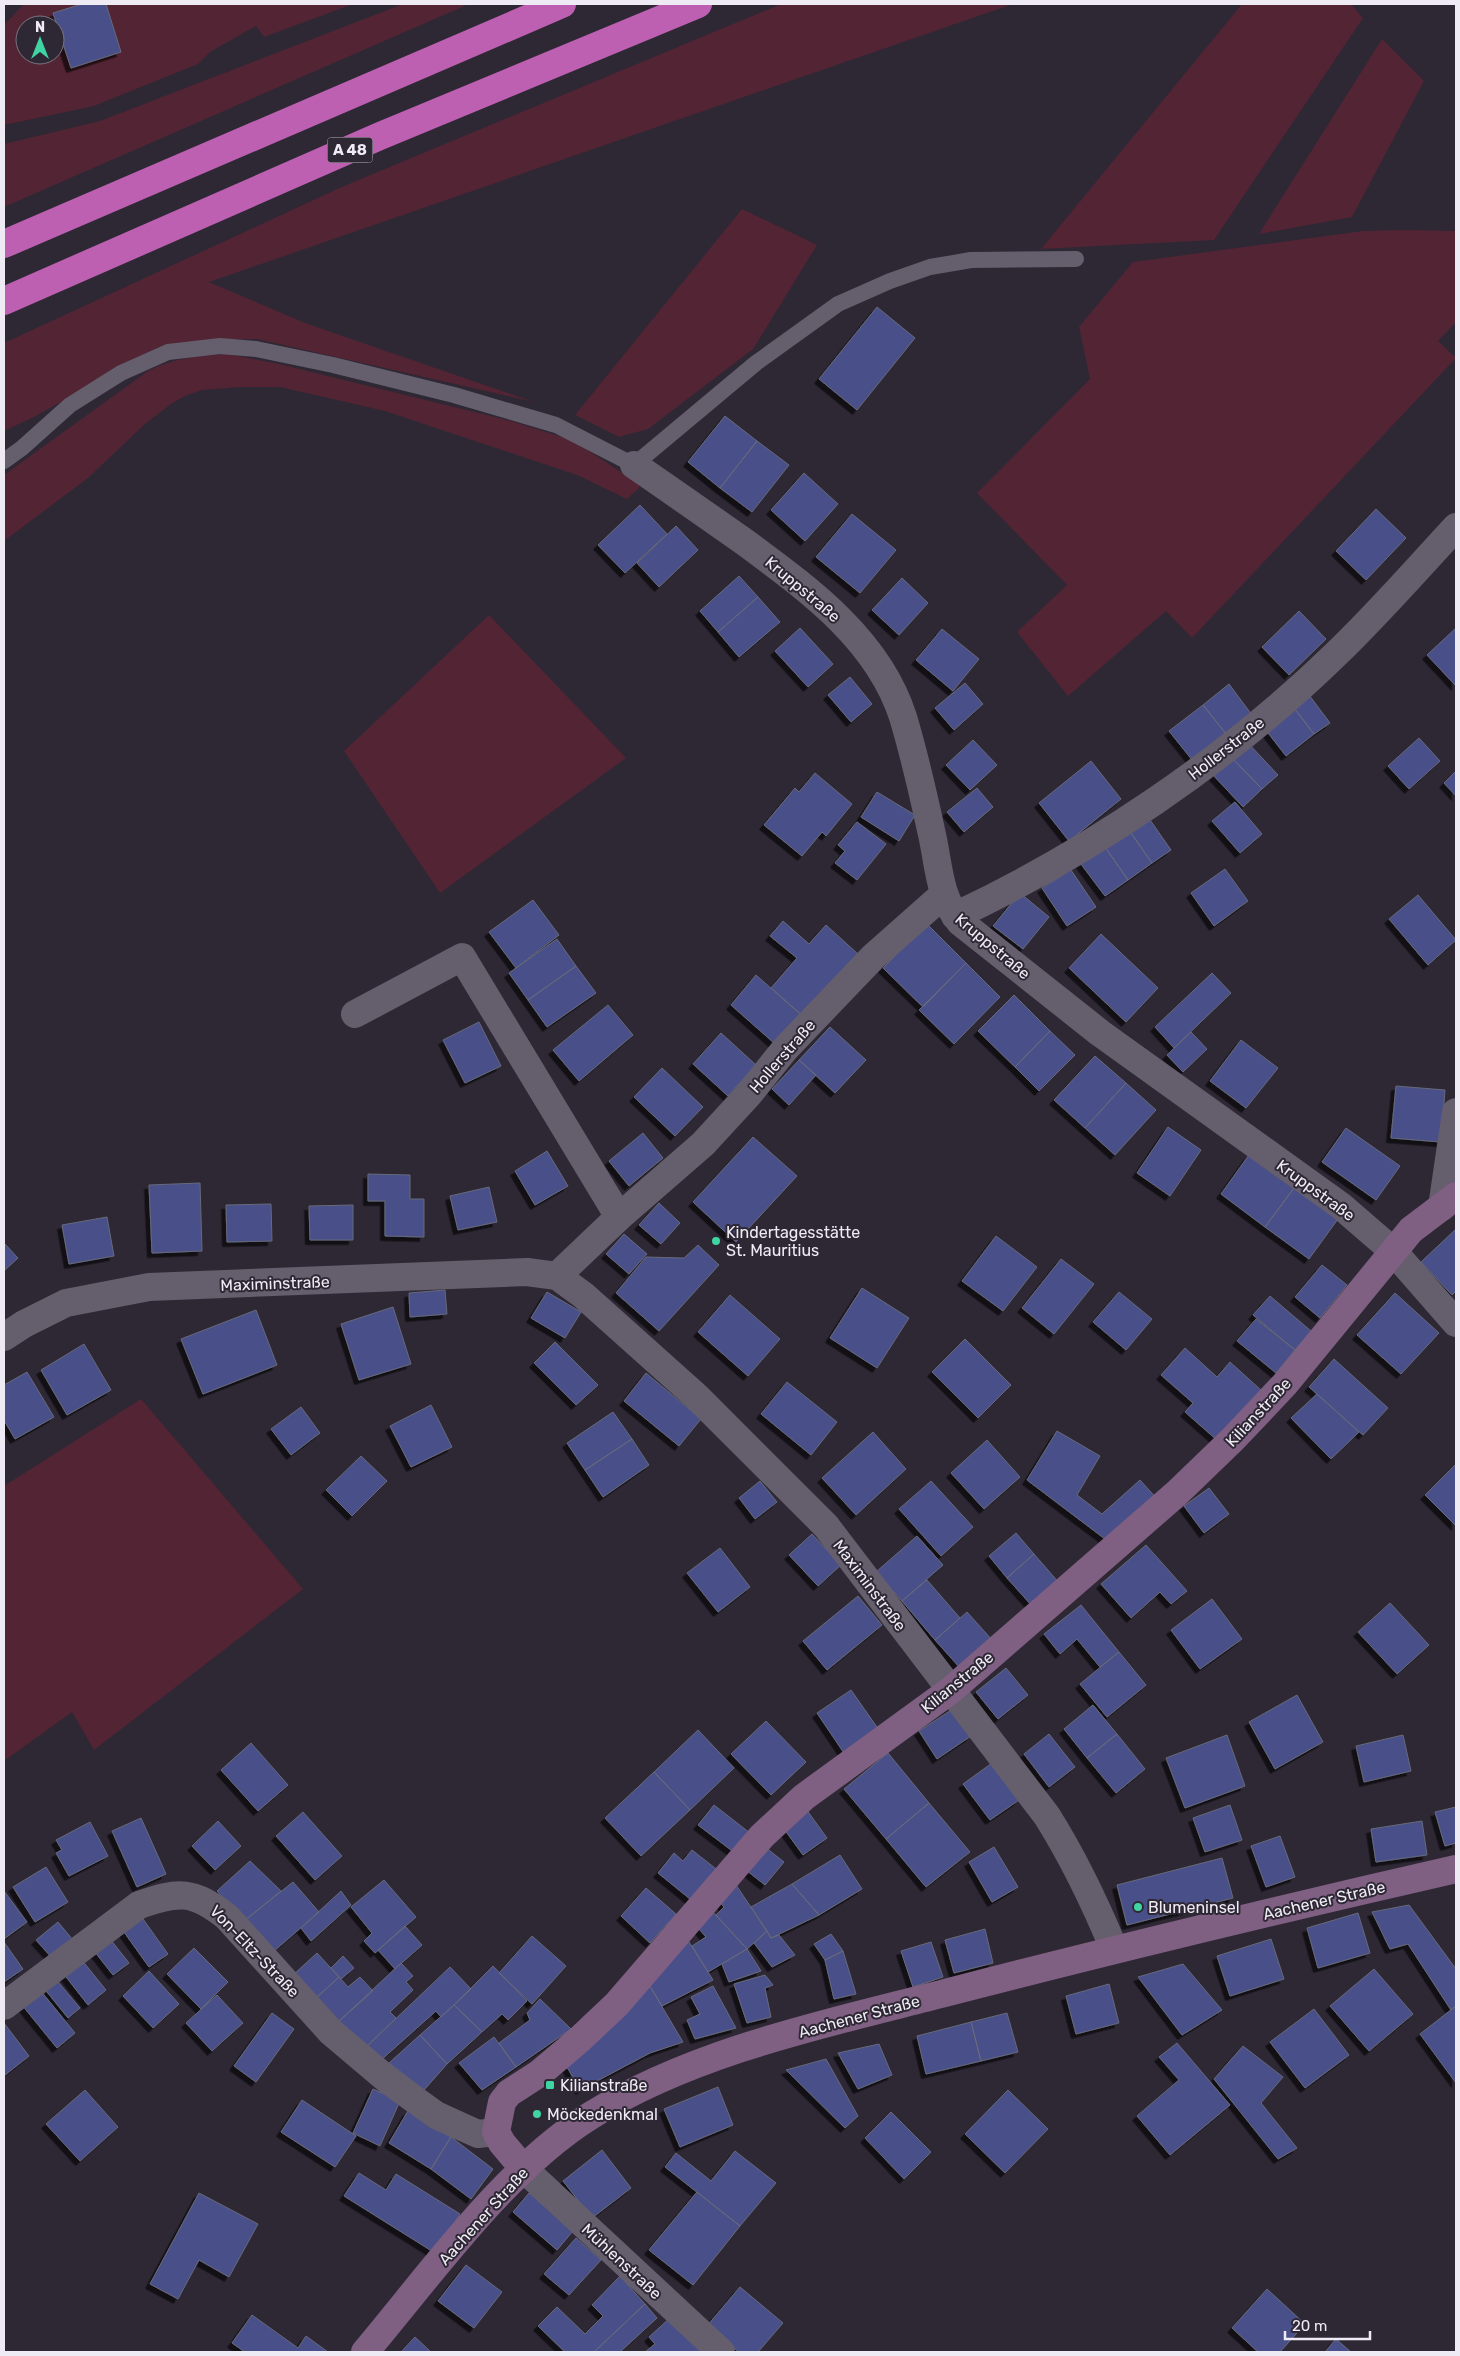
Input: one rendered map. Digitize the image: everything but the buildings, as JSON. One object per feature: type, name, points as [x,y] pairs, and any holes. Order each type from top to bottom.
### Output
[{"type":"highway","points":[[4,244],[562,4]]},
{"type":"highway","name":"A 48","points":[[4,301],[380,136],[698,4]]},
{"type":"street","name":"Kruppstraße","points":[[634,465],[789,575],[829,609],[860,640],[882,673],[902,715],[949,905],[960,922],[1100,1033],[1341,1206],[1394,1252],[1456,1323]]},
{"type":"street","name":"Hollerstraße","points":[[619,1216],[703,1144],[749,1094],[785,1049],[873,957],[949,905],[991,899],[1055,863],[1157,800],[1205,766],[1334,656],[1456,527]]},
{"type":"street","points":[[355,1014],[462,957],[619,1216],[557,1276]]},
{"type":"street","points":[[1449,1202],[1456,1112]]},
{"type":"street","name":"Kilianstraße","points":[[496,2132],[502,2102],[509,2093],[540,2072],[573,2045],[617,2004],[762,1836],[804,1797],[951,1690],[1177,1493],[1233,1439],[1285,1384],[1411,1230],[1449,1202]]},
{"type":"street","name":"Maximinstraße","points":[[4,1337],[24,1324],[66,1303],[148,1287],[527,1272],[557,1276],[583,1295],[697,1397],[826,1526],[1047,1816],[1070,1852],[1087,1885],[1114,1949]]},
{"type":"street","name":"Aachener Straße","points":[[365,2352],[484,2210],[524,2169],[589,2116],[676,2072],[716,2056],[893,2006],[1114,1949],[1456,1869]]},
{"type":"street","name":"Von-Eltz-Straße","points":[[4,2006],[139,1905],[162,1897],[185,1895],[207,1901],[227,1917],[331,2032],[389,2081],[436,2115],[478,2134],[496,2132]]},
{"type":"street","points":[[496,2132],[502,2143],[524,2169]]},
{"type":"street","name":"Mühlenstraße","points":[[524,2169],[721,2352]]},
{"type":"lane","points":[[4,461],[22,448],[70,405],[121,373],[168,352],[220,346],[256,349],[454,394],[556,425],[634,465],[756,363],[838,304],[890,281],[930,267],[971,260],[1076,259]]},
{"type":"shaded area","points":[[24,4],[353,4],[264,37],[256,26],[210,52],[198,64],[94,106],[4,125],[4,25]]},
{"type":"shaded area","points":[[403,4],[469,4],[4,207],[4,144],[100,121]]},
{"type":"shaded area","points":[[781,4],[1013,4],[209,282],[305,323],[534,402],[257,339],[203,340],[159,347],[34,417],[4,431],[4,343],[344,186]]},
{"type":"shaded area","points":[[1242,4],[1351,4],[1363,18],[1214,240],[1041,249]]},
{"type":"shaded area","points":[[1382,39],[1424,81],[1352,217],[1259,234]]},
{"type":"shaded area","points":[[742,209],[817,245],[753,349],[648,429],[619,437],[575,415]]},
{"type":"shaded area","points":[[1363,231],[1456,231],[1456,322],[1438,341],[1456,358],[1192,638],[1166,611],[1068,696],[1017,632],[1067,585],[977,493],[1090,379],[1079,327],[1133,262]]},
{"type":"shaded area","points":[[227,354],[279,364],[507,420],[572,440],[639,484],[639,488],[627,499],[577,475],[385,411],[280,387],[202,390],[185,396],[171,404],[145,424],[88,478],[4,541],[4,475],[148,371],[177,360]]},
{"type":"shaded area","points":[[489,615],[626,758],[440,893],[344,751]]},
{"type":"shaded area","points":[[141,1399],[303,1589],[94,1750],[72,1712],[4,1761],[4,1486]]},
{"type":"place","name":"Kindertagesstätte St. Mauritius","points":[[716,1241]]},
{"type":"place","name":"Blumeninsel","points":[[1138,1907]]},
{"type":"place","name":"Kilianstraße","points":[[550,2085]]},
{"type":"place","name":"Möckedenkmal","points":[[537,2114]]}]
